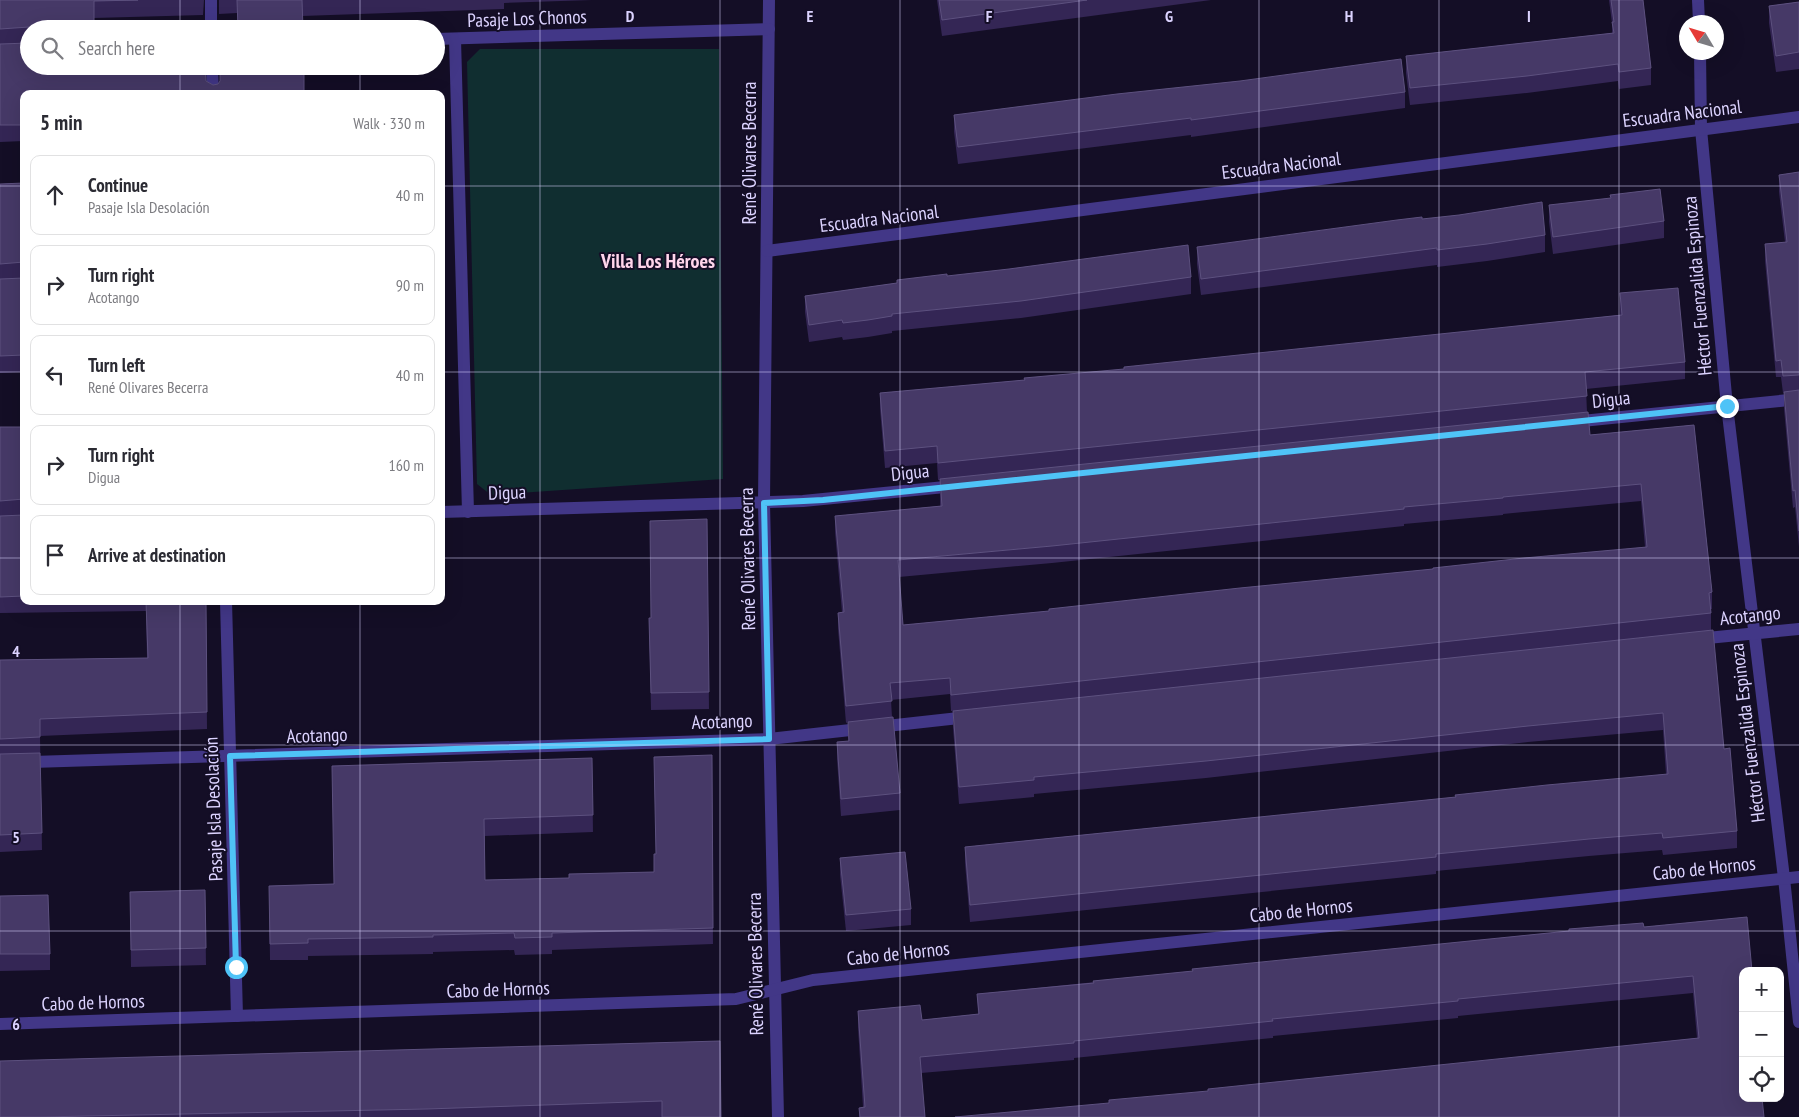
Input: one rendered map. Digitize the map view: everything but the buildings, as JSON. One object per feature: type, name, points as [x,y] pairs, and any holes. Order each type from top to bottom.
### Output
[{"type":"street","points":[[211,0],[211,20]]},
{"type":"street","name":"René Olivares Becerra","points":[[769,0],[764,503],[778,1117]]},
{"type":"street","points":[[1698,0],[1699,15]]},
{"type":"street","name":"Pasaje Los Chonos","points":[[445,39],[769,29]]},
{"type":"street","points":[[455,39],[468,512]]},
{"type":"street","name":"Héctor Fuenzalida Espinoza","points":[[1700,60],[1701,129],[1727,406],[1784,878],[1799,1022]]},
{"type":"street","points":[[212,75],[213,90]]},
{"type":"street","name":"Escuadra Nacional","points":[[767,251],[1799,117]]},
{"type":"street","name":"Digua","points":[[1558,424],[1799,399]]},
{"type":"street","name":"Digua","points":[[445,512],[823,500],[972,484]]},
{"type":"street","name":"Pasaje Isla Desolación","points":[[226,605],[237,1016]]},
{"type":"street","name":"Acotango","points":[[1685,640],[1799,629]]},
{"type":"street","name":"Acotango","points":[[0,763],[769,739],[976,716]]},
{"type":"street","name":"Cabo de Hornos","points":[[0,1024],[736,999],[813,980],[1799,877]]},
{"type":"green space","points":[[480,49],[719,49],[723,479],[491,495],[477,484],[467,62]]},
{"type":"district","name":"Villa Los Héroes","points":[[658,261]]},
{"type":"route","points":[[236,967],[230,756],[769,739],[764,503],[823,500],[1727,406]]}]
